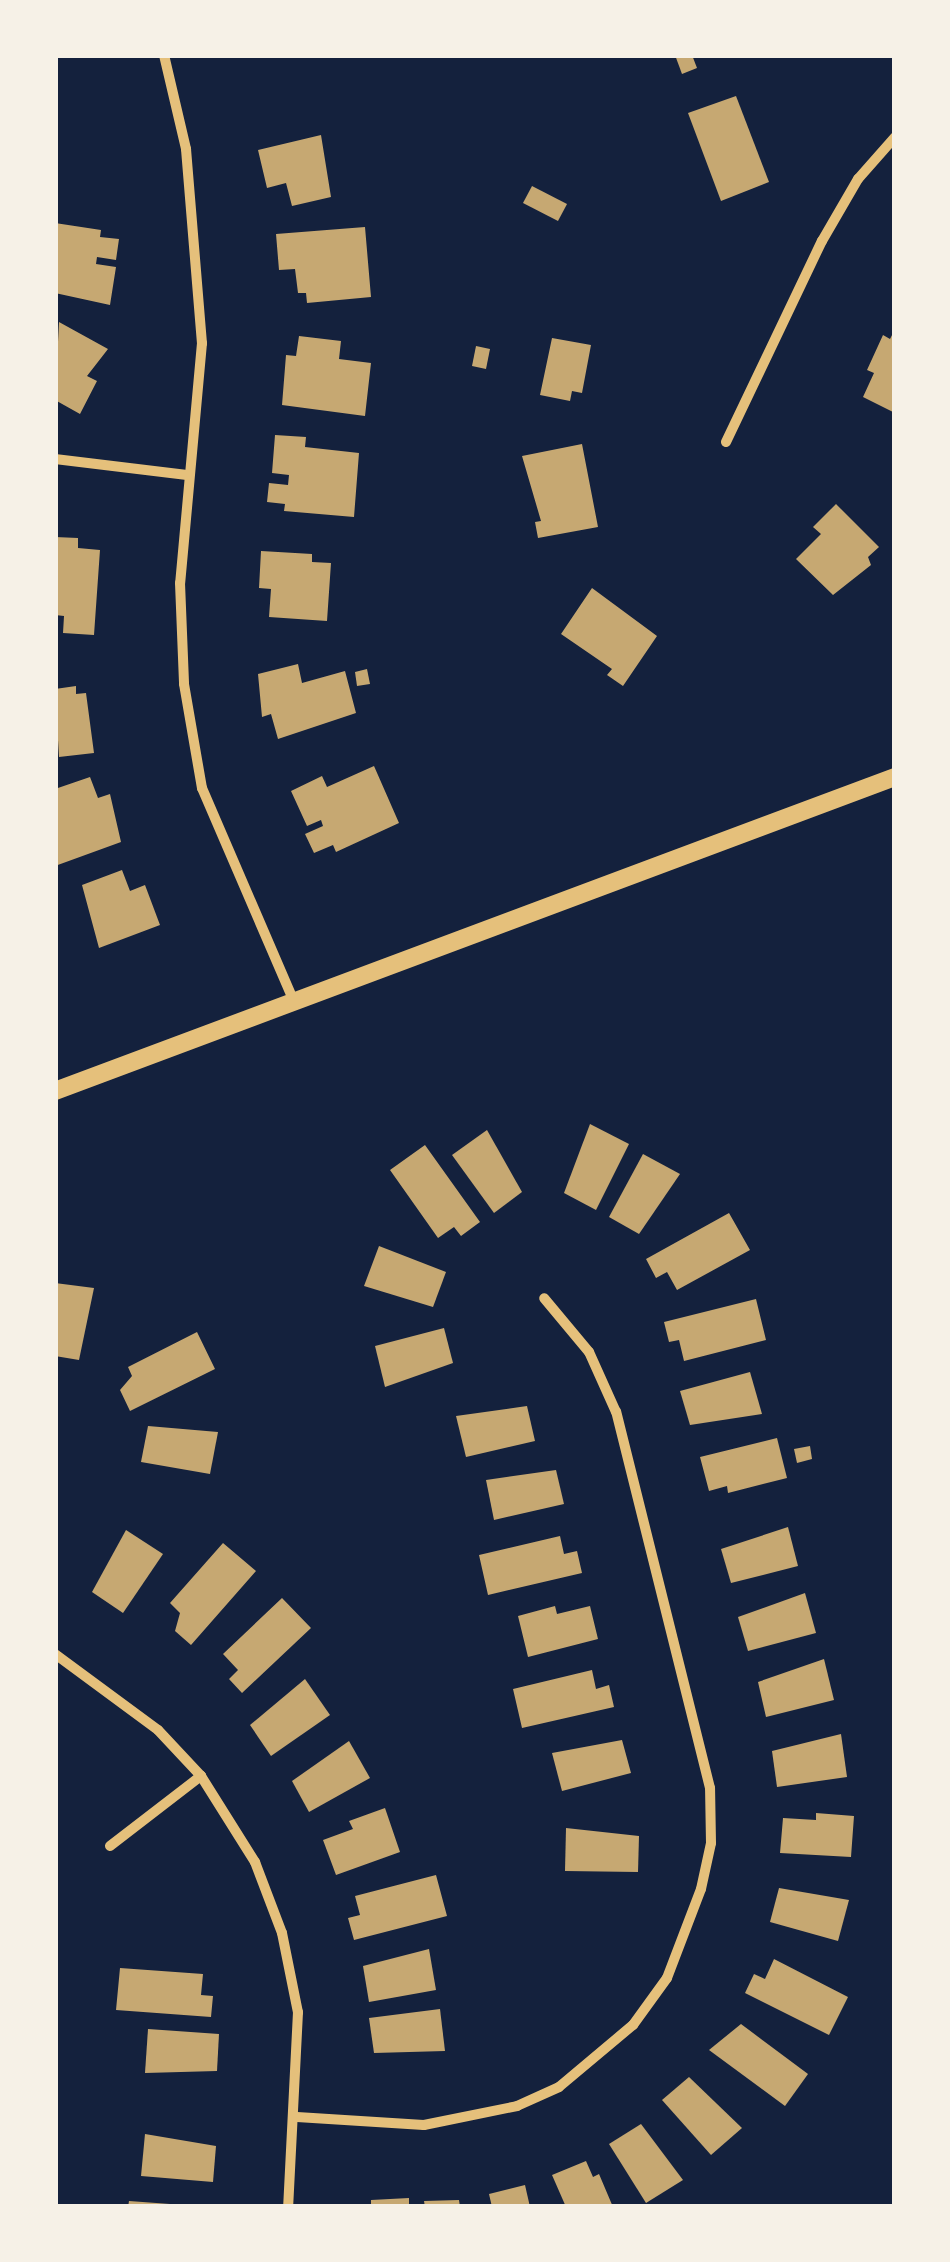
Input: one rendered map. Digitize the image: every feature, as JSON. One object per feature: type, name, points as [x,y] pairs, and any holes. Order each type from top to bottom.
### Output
[{"type":"street","points":[[164,55],[186,149],[198,250],[202,342],[180,583],[184,684],[202,788],[295,1005]]},
{"type":"street","points":[[726,442],[822,241],[858,180],[895,136]]},
{"type":"street","points":[[55,459],[187,475]]},
{"type":"street","points":[[55,1090],[295,1005],[895,777]]},
{"type":"street","points":[[298,2116],[424,2124],[517,2106],[559,2088],[602,2057],[656,1994],[701,1889],[711,1843],[710,1788],[616,1412],[590,1352],[544,1298]]},
{"type":"street","points":[[55,1654],[158,1730],[201,1776],[256,1862],[282,1933],[298,2012],[298,2116],[288,2207]]},
{"type":"street","points":[[110,1846],[201,1776]]},
{"type":"building","points":[[675,55],[692,55],[697,68],[682,74]]},
{"type":"building","points":[[736,96],[769,182],[721,201],[688,113]]},
{"type":"building","points":[[321,135],[331,197],[292,206],[286,183],[267,188],[258,150]]},
{"type":"building","points":[[532,186],[567,204],[558,221],[523,203]]},
{"type":"building","points":[[55,223],[101,230],[100,237],[119,239],[116,260],[97,257],[96,264],[116,267],[110,305],[55,293]]},
{"type":"building","points":[[365,227],[371,297],[307,303],[306,293],[298,293],[295,269],[279,270],[276,234]]},
{"type":"building","points":[[59,322],[108,349],[87,376],[97,381],[80,414],[55,400]]},
{"type":"building","points":[[895,329],[895,413],[863,397],[874,373],[867,370],[883,335],[890,339]]},
{"type":"building","points":[[299,336],[341,341],[339,359],[371,363],[365,416],[282,405],[286,355],[296,356]]},
{"type":"building","points":[[552,338],[591,345],[582,393],[572,391],[570,401],[540,395]]},
{"type":"building","points":[[476,346],[490,349],[486,369],[472,366]]},
{"type":"building","points":[[275,435],[306,437],[305,447],[359,453],[354,517],[284,511],[285,504],[267,502],[269,483],[288,485],[289,475],[272,473]]},
{"type":"building","points":[[582,444],[598,527],[538,538],[535,522],[541,521],[522,456]]},
{"type":"building","points":[[836,504],[879,547],[868,557],[871,565],[833,595],[796,559],[821,534],[813,527]]},
{"type":"building","points":[[55,537],[78,538],[78,548],[100,550],[94,635],[63,633],[64,616],[55,615]]},
{"type":"building","points":[[261,551],[312,554],[312,562],[331,563],[327,621],[269,617],[271,589],[259,588]]},
{"type":"building","points":[[592,588],[657,636],[623,686],[607,675],[612,669],[561,634]]},
{"type":"building","points":[[298,664],[302,683],[345,671],[356,713],[278,739],[271,714],[262,717],[258,674]]},
{"type":"building","points":[[367,669],[370,684],[357,686],[355,672]]},
{"type":"building","points":[[76,686],[76,694],[86,693],[94,753],[59,757],[55,689]]},
{"type":"building","points":[[374,766],[399,823],[336,852],[333,845],[314,853],[305,834],[323,826],[321,820],[307,826],[291,791],[322,776],[327,787]]},
{"type":"building","points":[[90,777],[98,798],[110,794],[121,842],[55,866],[55,789]]},
{"type":"building","points":[[122,870],[130,891],[145,885],[160,925],[99,948],[82,885]]},
{"type":"building","points":[[590,1124],[629,1144],[596,1210],[564,1193]]},
{"type":"building","points":[[487,1130],[522,1192],[494,1213],[452,1155]]},
{"type":"building","points":[[425,1145],[480,1222],[461,1236],[454,1227],[438,1238],[390,1170]]},
{"type":"building","points":[[643,1154],[680,1174],[639,1234],[609,1217]]},
{"type":"building","points":[[729,1213],[750,1250],[677,1290],[667,1272],[656,1278],[646,1259]]},
{"type":"building","points":[[379,1246],[446,1272],[433,1307],[364,1286]]},
{"type":"building","points":[[55,1283],[94,1288],[79,1360],[55,1356]]},
{"type":"building","points":[[756,1299],[766,1340],[684,1361],[679,1340],[669,1342],[664,1322]]},
{"type":"building","points":[[444,1328],[453,1363],[385,1387],[375,1346]]},
{"type":"building","points":[[197,1332],[215,1369],[130,1411],[120,1390],[132,1376],[128,1367]]},
{"type":"building","points":[[750,1372],[762,1414],[690,1425],[680,1391]]},
{"type":"building","points":[[527,1406],[535,1441],[466,1457],[456,1416]]},
{"type":"building","points":[[148,1426],[218,1432],[210,1474],[141,1462]]},
{"type":"building","points":[[777,1438],[787,1478],[728,1493],[727,1486],[709,1491],[700,1457]]},
{"type":"building","points":[[810,1446],[812,1459],[797,1463],[794,1449]]},
{"type":"building","points":[[556,1470],[564,1504],[494,1520],[486,1480]]},
{"type":"building","points":[[788,1527],[798,1566],[731,1583],[721,1549]]},
{"type":"building","points":[[126,1530],[163,1554],[123,1613],[92,1592]]},
{"type":"building","points":[[560,1536],[564,1554],[577,1551],[582,1573],[488,1595],[479,1555]]},
{"type":"building","points":[[223,1543],[256,1571],[191,1645],[175,1631],[180,1613],[170,1603]]},
{"type":"building","points":[[805,1593],[816,1633],[748,1651],[738,1617]]},
{"type":"building","points":[[282,1598],[311,1628],[242,1693],[229,1679],[238,1670],[223,1654]]},
{"type":"building","points":[[555,1606],[557,1614],[590,1606],[598,1639],[528,1657],[518,1616]]},
{"type":"building","points":[[824,1659],[834,1700],[766,1717],[758,1682]]},
{"type":"building","points":[[592,1670],[596,1689],[609,1685],[614,1707],[522,1728],[513,1689]]},
{"type":"building","points":[[305,1679],[330,1715],[271,1756],[250,1725]]},
{"type":"building","points":[[841,1734],[847,1777],[777,1787],[772,1751]]},
{"type":"building","points":[[622,1740],[631,1773],[562,1791],[552,1753]]},
{"type":"building","points":[[349,1741],[370,1778],[309,1812],[292,1781]]},
{"type":"building","points":[[385,1808],[400,1852],[336,1875],[323,1840],[353,1829],[349,1821]]},
{"type":"building","points":[[816,1813],[854,1816],[851,1857],[780,1853],[783,1818],[816,1820]]},
{"type":"building","points":[[566,1828],[639,1836],[638,1872],[565,1871]]},
{"type":"building","points":[[436,1875],[447,1916],[354,1940],[348,1918],[360,1915],[355,1896]]},
{"type":"building","points":[[779,1888],[849,1900],[838,1941],[770,1922]]},
{"type":"building","points":[[429,1949],[436,1990],[369,2002],[363,1966]]},
{"type":"building","points":[[774,1959],[848,1997],[829,2035],[745,1993],[754,1974],[765,1979]]},
{"type":"building","points":[[120,1968],[203,1974],[201,1995],[213,1996],[211,2017],[116,2010]]},
{"type":"building","points":[[440,2009],[445,2051],[374,2053],[369,2018]]},
{"type":"building","points":[[741,2024],[808,2074],[785,2106],[709,2050]]},
{"type":"building","points":[[148,2029],[219,2034],[217,2071],[145,2073]]},
{"type":"building","points":[[689,2077],[742,2128],[711,2155],[662,2100]]},
{"type":"building","points":[[641,2124],[683,2180],[646,2203],[609,2144]]},
{"type":"building","points":[[145,2134],[216,2146],[213,2182],[141,2176]]},
{"type":"building","points":[[586,2161],[593,2177],[599,2174],[613,2207],[566,2207],[552,2175]]},
{"type":"building","points":[[525,2185],[530,2207],[492,2207],[489,2194]]},
{"type":"building","points":[[409,2198],[409,2207],[371,2207],[371,2200]]},
{"type":"building","points":[[459,2200],[460,2207],[425,2207],[424,2201]]},
{"type":"building","points":[[129,2201],[170,2204],[170,2207],[128,2207]]}]
